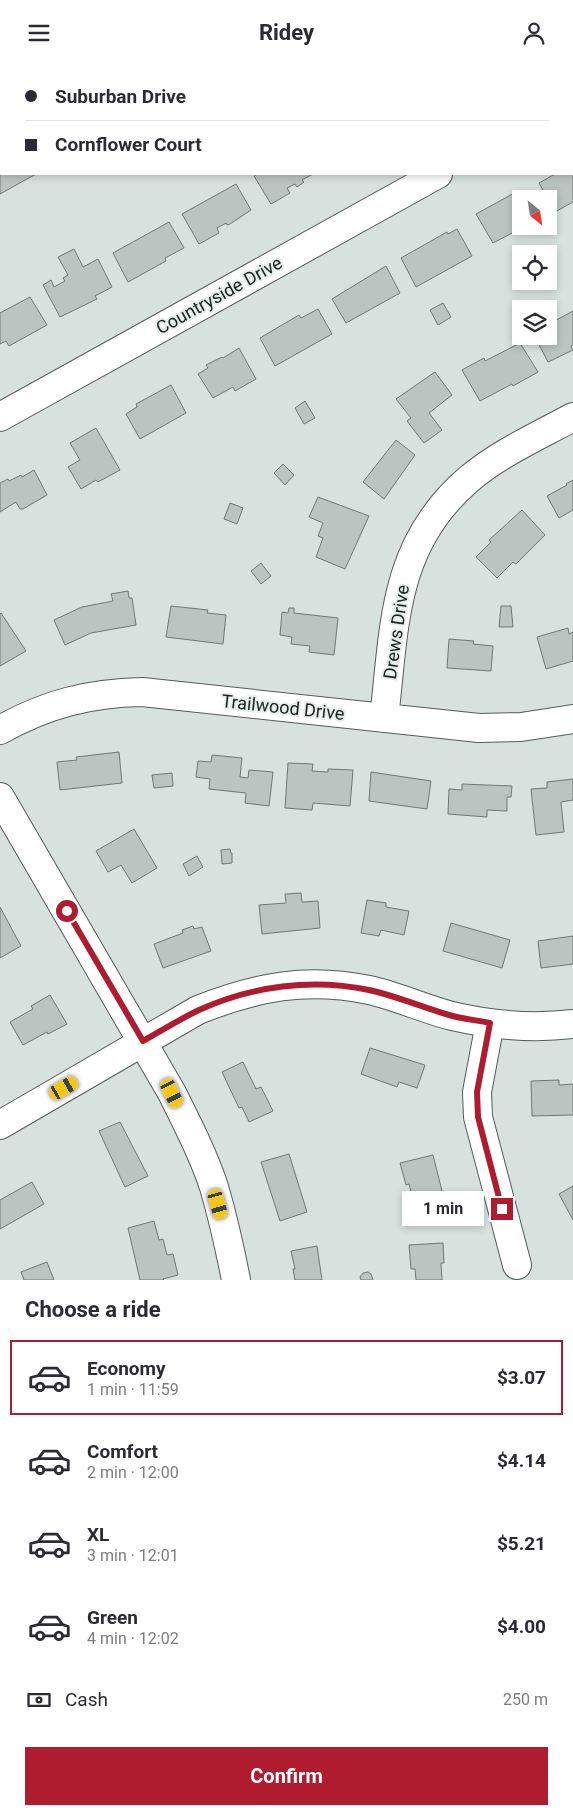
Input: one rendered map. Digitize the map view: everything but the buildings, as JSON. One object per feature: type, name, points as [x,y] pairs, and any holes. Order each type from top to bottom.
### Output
[{"type":"street","name":"Countryside Drive","points":[[0,417],[436,175]]},
{"type":"street","name":"Drews Drive","points":[[384,718],[397,603],[404,576],[416,547],[430,521],[449,498],[470,478],[500,457],[573,417]]},
{"type":"street","name":"Trailwood Drive","points":[[0,730],[46,707],[82,697],[115,693],[159,693],[479,727],[521,727],[573,719]]},
{"type":"street","points":[[0,797],[172,1093],[201,1154],[213,1186],[226,1232],[236,1280]]},
{"type":"street","points":[[0,1125],[198,1010],[233,997],[272,987],[300,984],[337,985],[369,990],[451,1015],[490,1023],[529,1026],[573,1023]]},
{"type":"street","points":[[490,1023],[477,1092],[478,1117],[517,1265]]},
{"type":"route","points":[[67,911],[143,1041],[198,1010],[233,997],[272,987],[300,984],[337,985],[369,990],[451,1015],[490,1023],[477,1092],[478,1117],[502,1209]]}]
